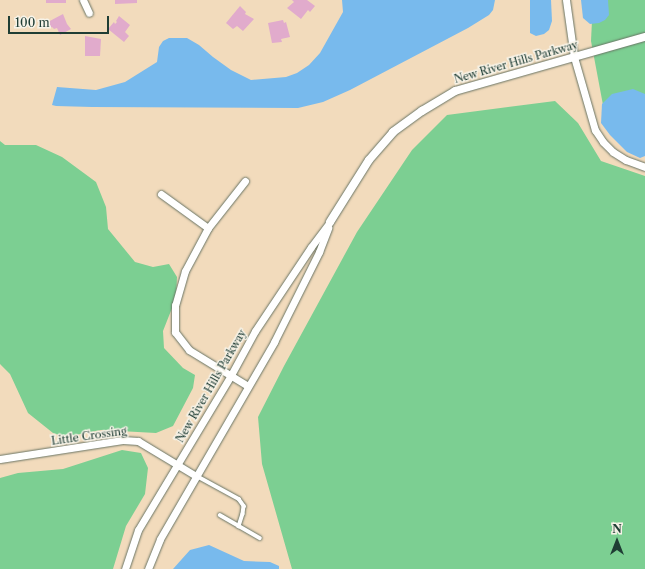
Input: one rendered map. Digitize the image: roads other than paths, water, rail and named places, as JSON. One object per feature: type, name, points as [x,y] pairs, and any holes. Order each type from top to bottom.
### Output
[{"type":"street","points":[[83,0],[89,13]]},
{"type":"street","points":[[566,0],[574,57],[595,130],[603,142],[613,152],[626,160],[645,167]]},
{"type":"street","name":"New River Hills Parkway","points":[[125,569],[138,530],[231,375],[255,331],[311,247],[330,222],[369,160],[393,132],[422,111],[455,91],[645,37]]},
{"type":"street","points":[[245,181],[208,228],[185,271],[176,305],[175,332],[189,350],[248,386]]},
{"type":"street","points":[[161,194],[208,228]]},
{"type":"street","name":"New River Hills Parkway","points":[[148,569],[160,539],[248,386],[295,300],[319,252],[330,222]]},
{"type":"street","name":"Little Crossing","points":[[0,459],[123,440],[138,441],[196,476]]},
{"type":"lane","points":[[196,476],[239,499],[244,506],[244,514],[239,526]]},
{"type":"lane","points":[[220,515],[260,538]]},
{"type":"water","points":[[342,0],[495,0],[493,10],[489,15],[468,28],[350,90],[323,102],[298,108],[92,107],[52,105],[57,87],[96,90],[125,82],[157,62],[159,47],[163,41],[169,38],[187,38],[199,45],[231,70],[251,80],[286,77],[297,73],[309,65],[320,53],[343,12]]},
{"type":"water","points":[[530,0],[551,0],[552,21],[549,30],[544,34],[536,36],[530,33]]},
{"type":"water","points":[[581,0],[608,0],[609,15],[605,20],[599,23],[590,24],[583,18]]},
{"type":"water","points":[[633,89],[645,94],[645,156],[640,158],[627,152],[610,135],[601,123],[602,104],[612,94]]},
{"type":"water","points":[[209,545],[244,561],[270,562],[279,566],[279,569],[173,569],[190,550]]}]
